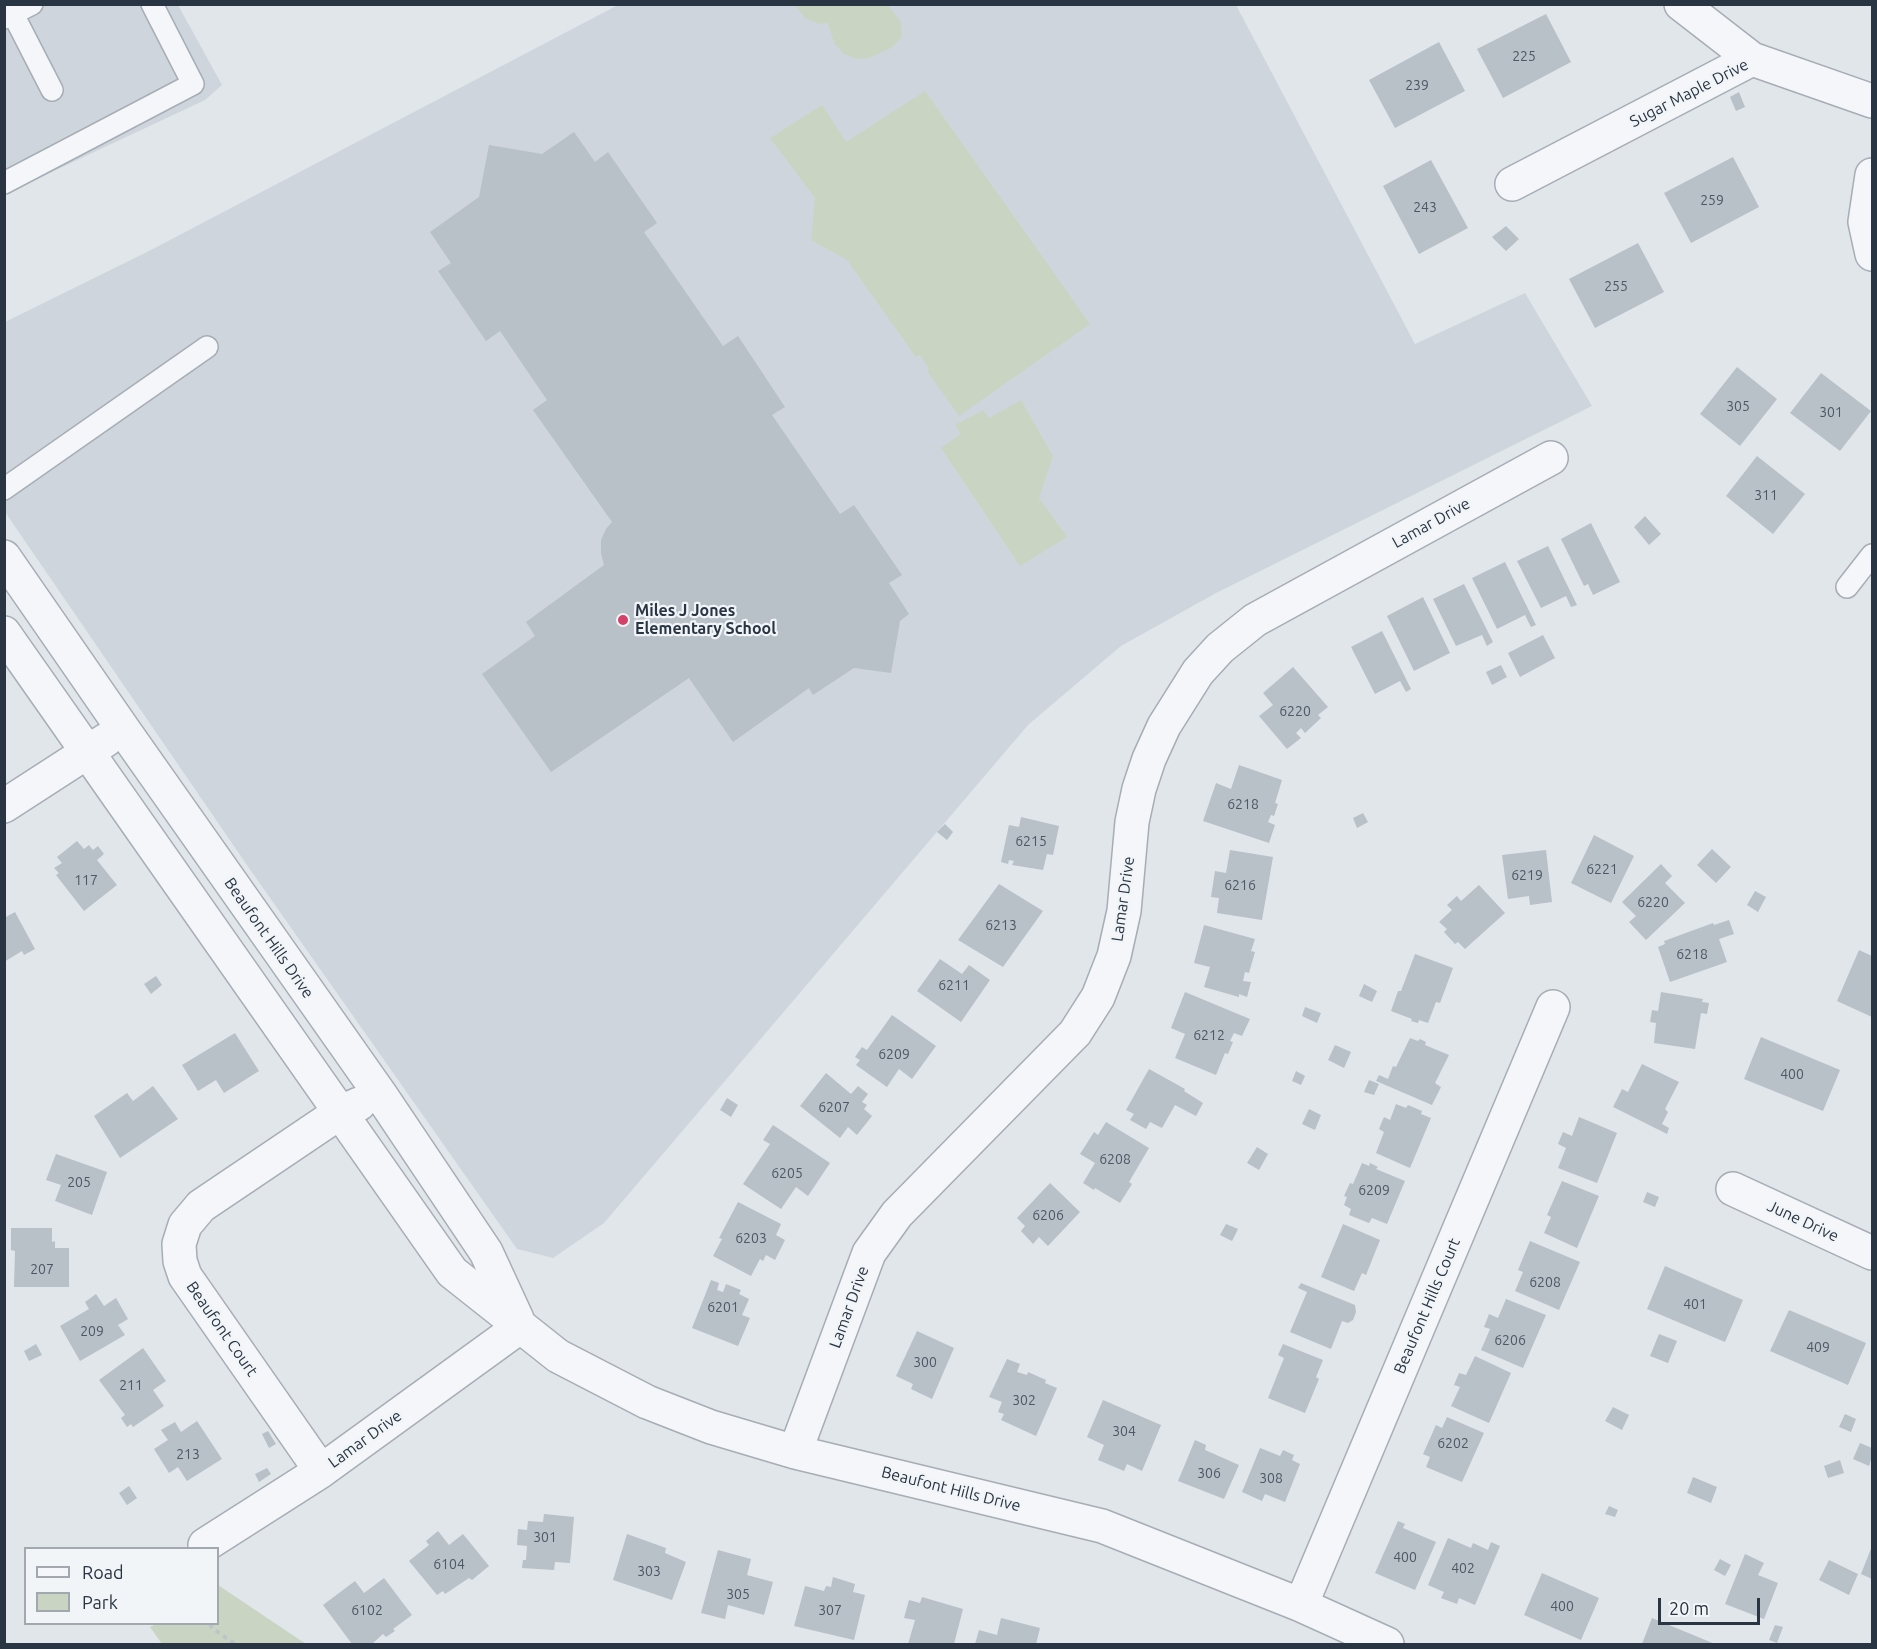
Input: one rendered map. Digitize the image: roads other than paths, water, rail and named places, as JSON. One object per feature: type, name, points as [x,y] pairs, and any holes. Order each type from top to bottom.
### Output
[{"type":"street","points":[[1681,4],[1752,59]]},
{"type":"street","name":"Sugar Maple Drive","points":[[1512,184],[1752,59],[1872,101]]},
{"type":"street","points":[[1872,175],[1865,222],[1872,254]]},
{"type":"street","name":"Lamar Drive","points":[[795,1452],[869,1252],[897,1214],[1075,1033],[1098,997],[1114,956],[1124,911],[1132,822],[1139,789],[1164,726],[1198,672],[1220,648],[1254,620],[1551,458]]},
{"type":"street","name":"Beaufont Hills Drive","points":[[5,558],[380,1094],[486,1252],[521,1326]]},
{"type":"street","name":"Beaufont Hills Drive","points":[[4,633],[452,1272],[558,1356],[647,1402],[711,1427],[795,1452],[1102,1526],[1301,1605],[1387,1644]]},
{"type":"street","points":[[4,806],[123,729]]},
{"type":"street","name":"Beaufont Hills Court","points":[[1301,1605],[1552,1007]]},
{"type":"street","name":"Beaufont Court","points":[[321,1471],[185,1276],[180,1261],[179,1244],[185,1225],[201,1206],[339,1113],[380,1094]]},
{"type":"street","name":"June Drive","points":[[1733,1189],[1872,1253]]},
{"type":"street","name":"Lamar Drive","points":[[206,1545],[321,1471],[521,1326]]},
{"type":"lane","points":[[32,4],[9,16],[52,90]]},
{"type":"lane","points":[[4,183],[193,84],[152,4]]},
{"type":"lane","points":[[4,489],[207,347]]},
{"type":"lane","points":[[1847,587],[1872,555]]},
{"type":"place","name":"Miles J Jones Elementary School","points":[[623,620]]}]
